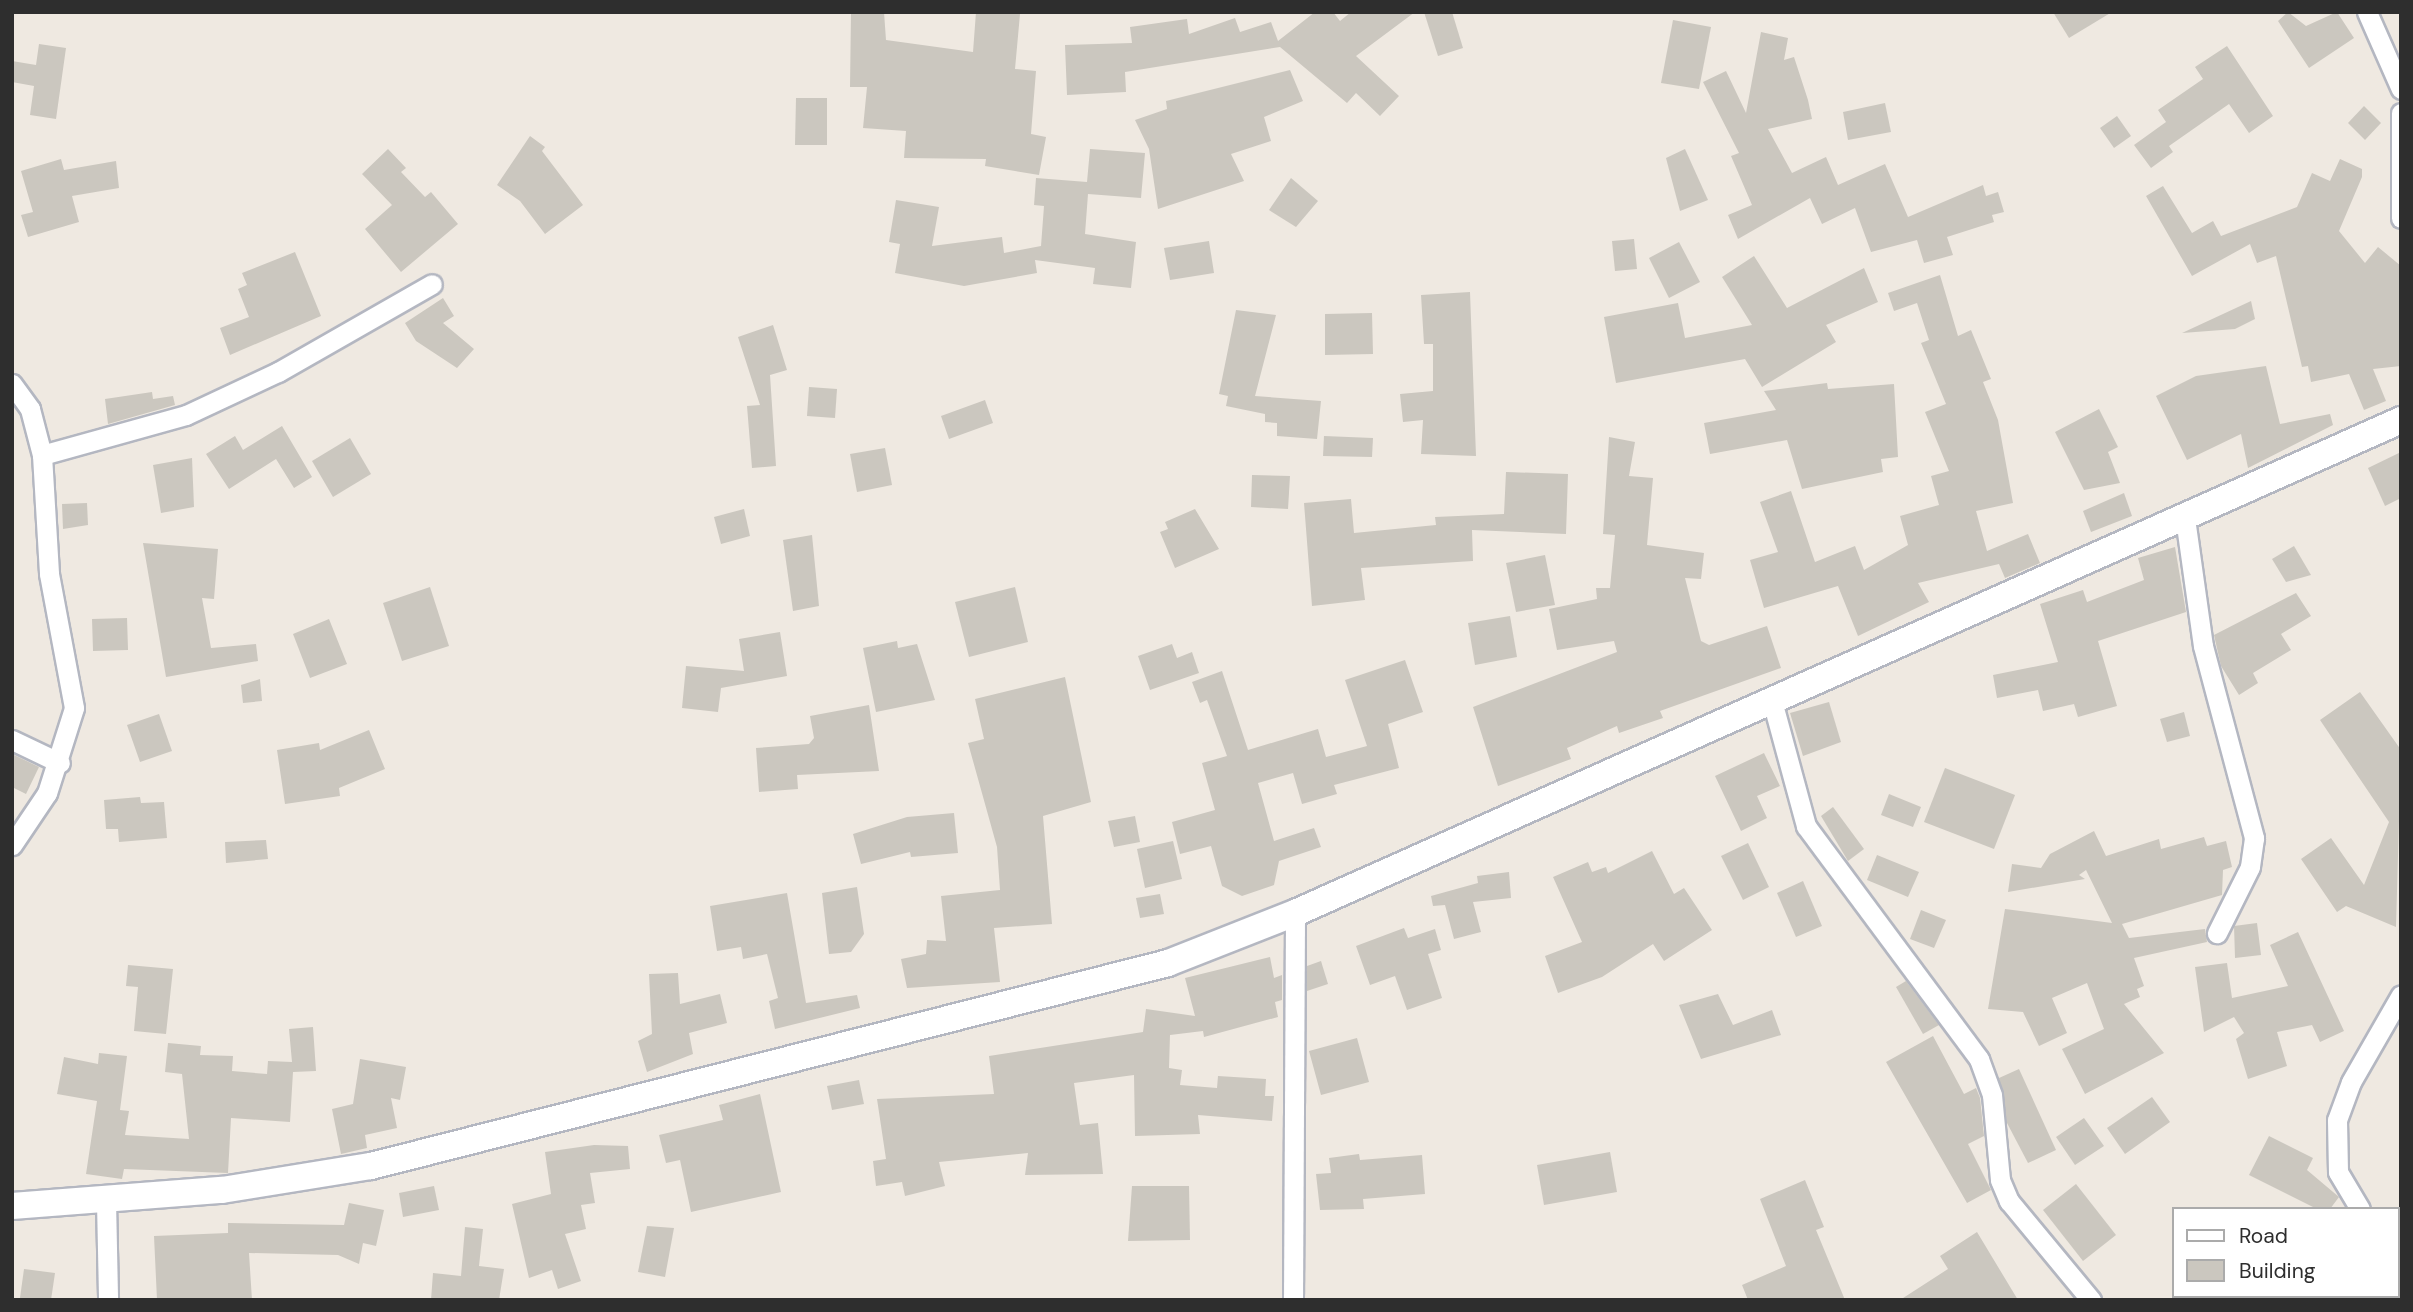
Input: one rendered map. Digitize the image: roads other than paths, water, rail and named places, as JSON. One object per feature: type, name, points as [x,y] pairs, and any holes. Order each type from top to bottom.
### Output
[{"type":"main road","points":[[12,1206],[106,1201],[371,1166],[1071,990],[1168,963],[1295,913],[1771,697],[2185,518],[2401,420]]},
{"type":"street","points":[[2367,12],[2401,89]]},
{"type":"street","points":[[2401,113],[2401,218]]},
{"type":"street","points":[[43,456],[186,415],[278,372],[432,284]]},
{"type":"street","points":[[12,384],[30,409],[43,456],[49,574],[74,708],[60,762],[12,845]]},
{"type":"street","points":[[2185,518],[2203,646],[2254,838],[2250,867],[2217,933]]},
{"type":"street","points":[[1771,697],[1805,826],[1979,1059],[1992,1095],[2000,1180],[2009,1201],[2091,1300]]},
{"type":"street","points":[[12,740],[60,762]]},
{"type":"street","points":[[1293,1300],[1295,913]]},
{"type":"street","points":[[2359,1207],[2337,1172],[2337,1120],[2351,1082],[2401,995]]},
{"type":"street","points":[[106,1201],[108,1300]]}]
